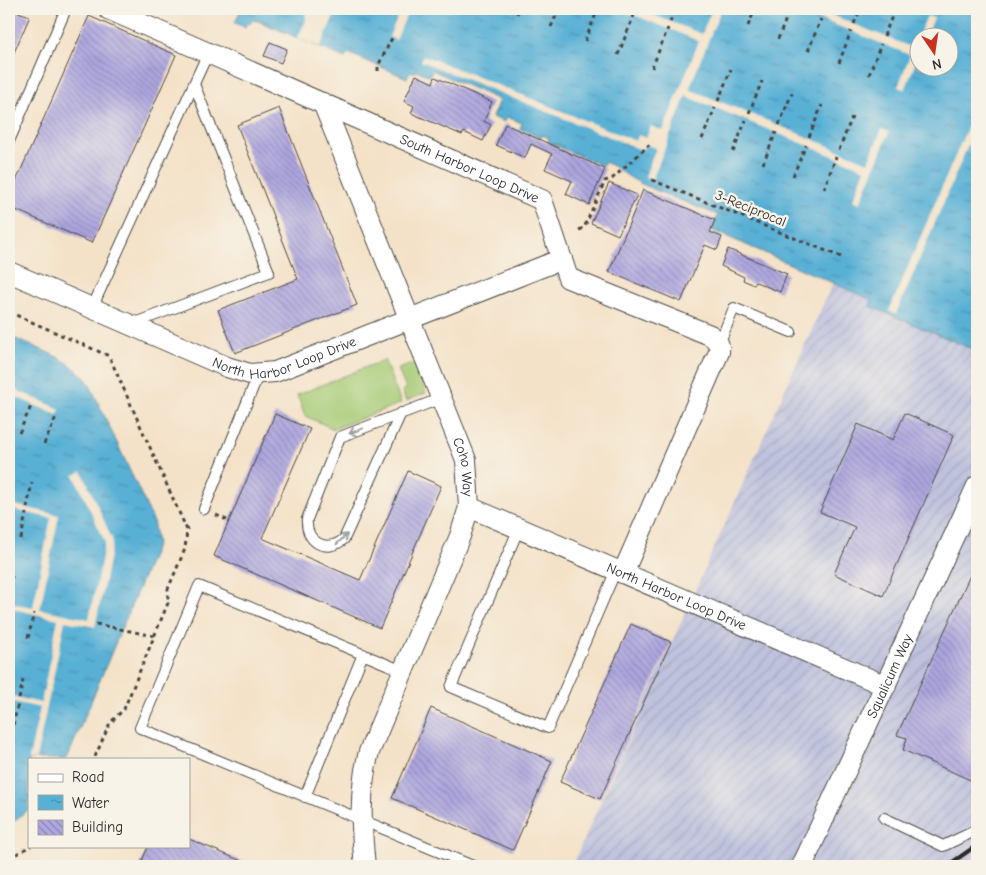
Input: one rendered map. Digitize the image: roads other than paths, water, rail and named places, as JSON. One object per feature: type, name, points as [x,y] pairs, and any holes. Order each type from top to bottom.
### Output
[{"type":"street","name":"South Harbor Loop Drive","points":[[108,9],[542,200],[568,278],[710,335],[719,344]]},
{"type":"street","name":"Coho Way","points":[[322,103],[466,460],[469,506],[460,536],[364,768],[361,820],[365,866]]},
{"type":"street","name":"North Harbor Loop Drive","points":[[9,272],[227,367],[258,375],[275,372],[562,259]]},
{"type":"street","points":[[619,571],[715,361],[719,344]]},
{"type":"street","name":"Squalicum Way","points":[[802,866],[977,486]]},
{"type":"street","name":"North Harbor Loop Drive","points":[[469,506],[886,686]]},
{"type":"lane","points":[[9,141],[66,9]]},
{"type":"lane","points":[[92,308],[208,53]]},
{"type":"lane","points":[[130,325],[269,272],[194,84]]},
{"type":"lane","points":[[719,344],[734,308],[791,332]]},
{"type":"lane","points":[[204,509],[258,375]]},
{"type":"lane","points":[[401,413],[344,539],[332,546],[317,544],[308,533],[307,519],[340,437],[401,413],[442,398]]},
{"type":"lane","points":[[519,528],[451,687],[548,728],[619,571]]},
{"type":"lane","points":[[403,671],[199,586],[140,728],[473,866]]},
{"type":"lane","points":[[304,797],[363,654]]},
{"type":"lane","points":[[884,818],[944,846],[977,830]]},
{"type":"water","points":[[241,9],[977,9],[977,351],[870,306],[872,300],[712,230],[718,215],[642,184],[605,162],[603,166],[548,142],[549,138],[542,135],[541,138],[520,129],[522,123],[507,117],[505,122],[492,117],[499,100],[432,70],[429,76],[419,71],[409,73],[407,78],[348,53],[345,58],[258,21],[253,20],[244,27],[235,23]]},
{"type":"water","points":[[9,336],[63,360],[89,383],[153,520],[157,544],[67,758],[28,758],[28,810],[9,825]]},
{"type":"railway","points":[[947,866],[977,845]]}]
